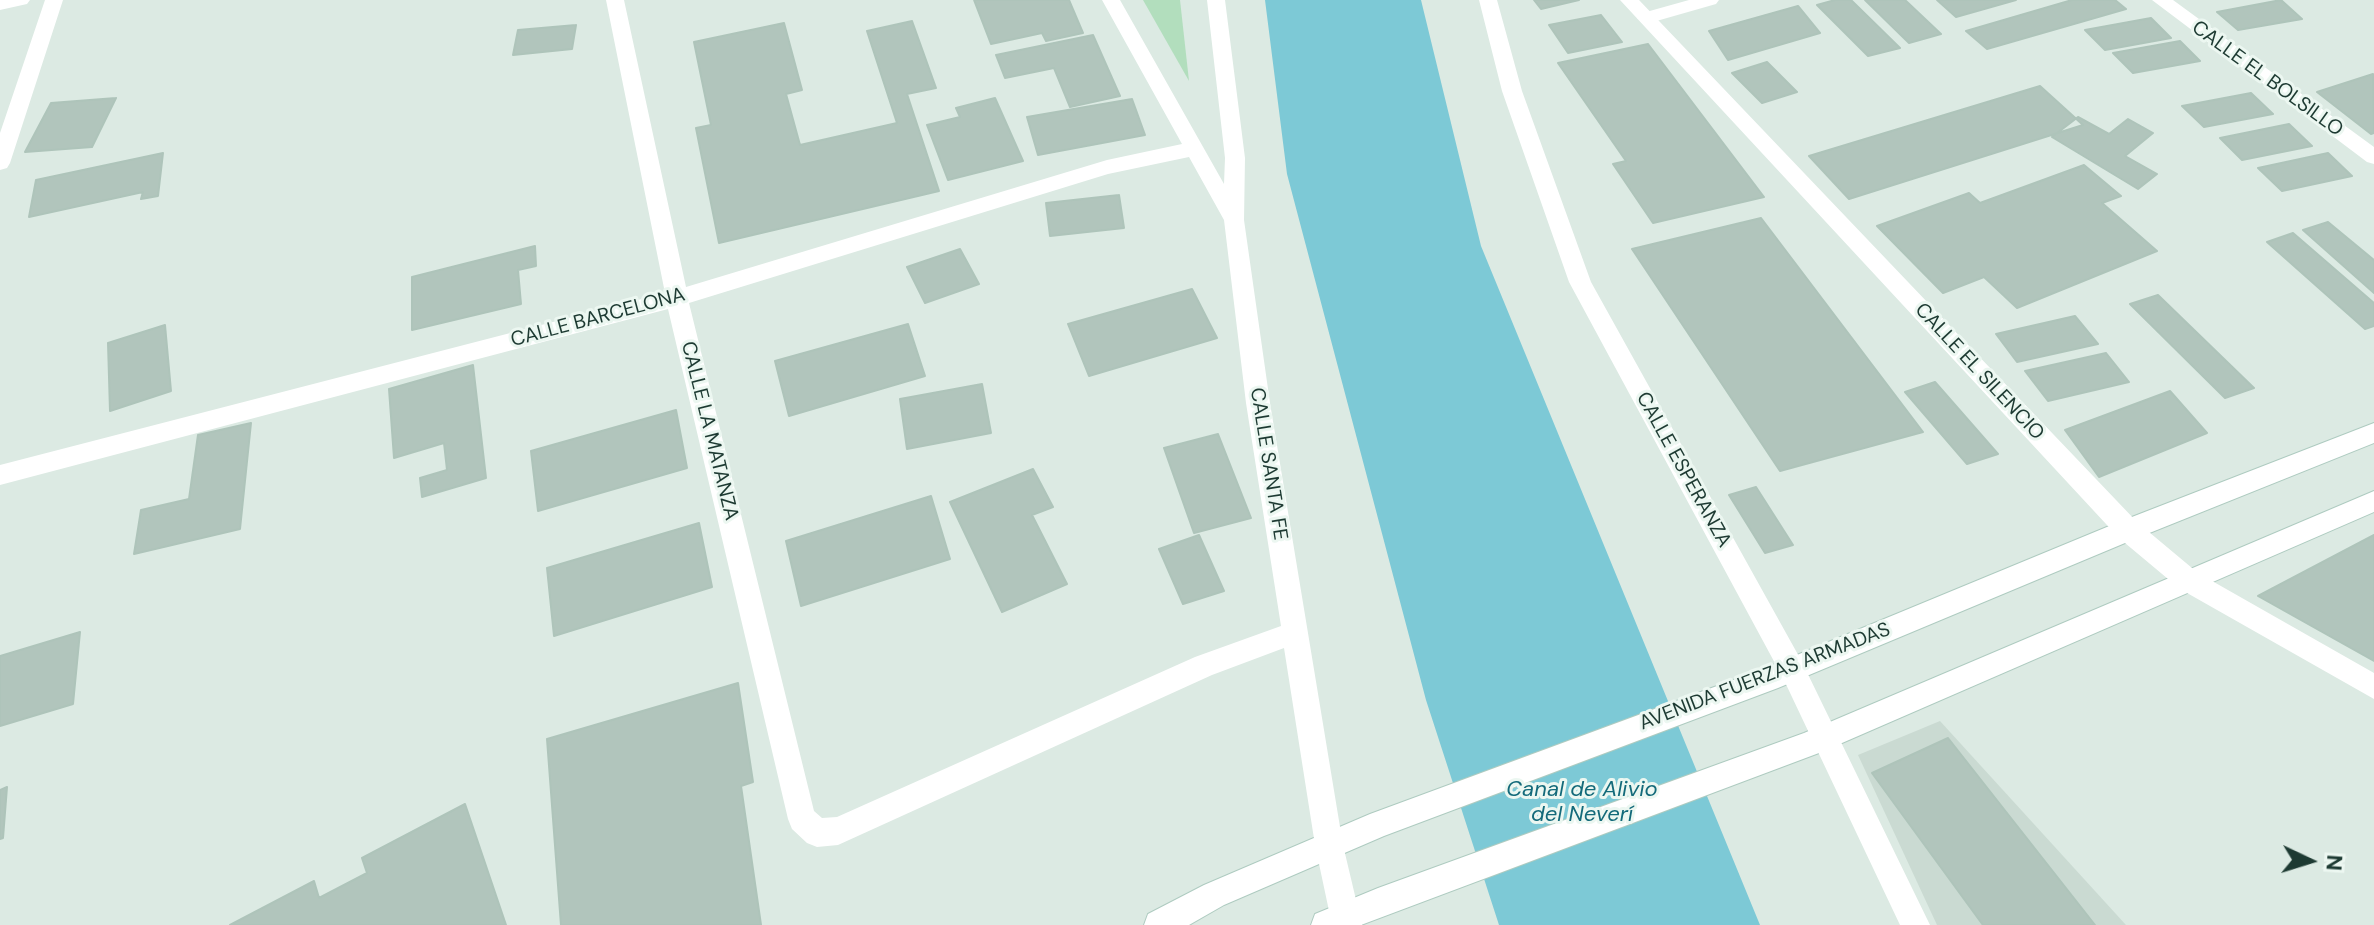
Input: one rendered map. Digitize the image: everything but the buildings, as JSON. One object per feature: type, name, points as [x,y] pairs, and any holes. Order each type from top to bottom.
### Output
[{"type":"street","points":[[0,4],[21,0]]},
{"type":"street","points":[[0,163],[54,0]]},
{"type":"street","name":"CALLE LA MATANZA","points":[[615,0],[677,298],[802,819],[817,833],[838,831],[1204,666],[1294,633]]},
{"type":"street","points":[[1111,0],[1234,220]]},
{"type":"street","name":"CALLE SANTA FE","points":[[1216,0],[1235,158],[1234,220],[1339,922]]},
{"type":"street","name":"CALLE ESPERANZA","points":[[1488,0],[1512,91],[1580,282],[1780,674],[1818,739],[1915,925]]},
{"type":"street","name":"CALLE EL SILENCIO","points":[[1629,0],[2128,530],[2189,581],[2374,687]]},
{"type":"street","points":[[1646,18],[1710,0]]},
{"type":"street","name":"CALLE EL BOLSILLO","points":[[2161,0],[2374,157]]},
{"type":"street","name":"CALLE BARCELONA","points":[[0,475],[677,298],[1107,167],[1192,149]]},
{"type":"street","name":"AVENIDA FUERZAS ARMADAS","points":[[1159,925],[1214,895],[1380,824],[1780,674],[2128,530],[2374,433]]},
{"type":"street","points":[[1339,922],[1378,903],[1818,739],[2374,501]]},
{"type":"shaded area","points":[[1940,721],[2126,925],[1937,925],[1858,755]]},
{"type":"green space","points":[[1143,0],[1180,0],[1189,81]]},
{"type":"water","name":"Canal de Alivio del Neverí","points":[[1265,0],[1421,0],[1481,246],[1760,925],[1499,925],[1426,700],[1287,174]]}]
